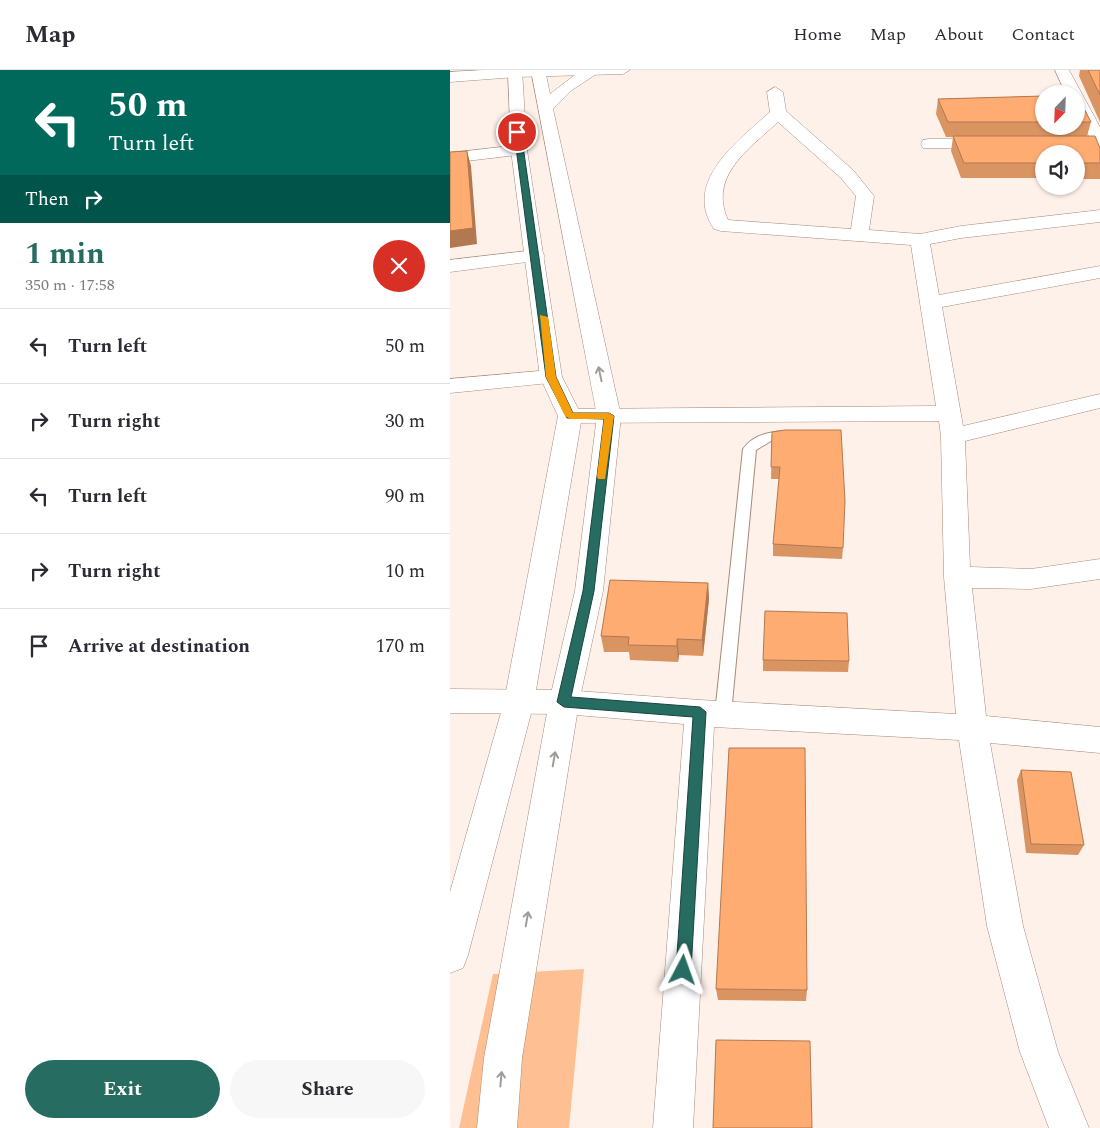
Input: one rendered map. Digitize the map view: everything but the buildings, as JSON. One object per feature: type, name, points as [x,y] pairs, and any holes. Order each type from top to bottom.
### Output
[{"type":"street","points":[[450,77],[527,71],[622,70]]},
{"type":"street","points":[[1062,70],[1070,85]]},
{"type":"street","points":[[497,1128],[503,1058],[564,702],[589,591],[609,416],[545,109],[527,71]]},
{"type":"street","points":[[450,955],[519,702],[570,416],[551,377],[519,150],[527,71]]},
{"type":"street","points":[[545,109],[563,87],[593,71]]},
{"type":"street","points":[[775,92],[778,113],[847,174],[865,196],[859,236]]},
{"type":"street","points":[[778,113],[741,147],[714,183],[712,200],[721,225],[920,240],[960,232],[1100,216]]},
{"type":"street","points":[[1081,144],[1100,143],[1085,114]]},
{"type":"street","points":[[930,144],[1005,144]]},
{"type":"street","points":[[450,158],[519,150]]},
{"type":"street","points":[[920,240],[951,424],[957,577],[972,728],[1005,926],[1039,1052],[1069,1128]]},
{"type":"street","points":[[450,266],[535,256]]},
{"type":"street","points":[[931,303],[1100,272]]},
{"type":"street","points":[[450,386],[551,377]]},
{"type":"street","points":[[570,416],[951,424],[1100,401]]},
{"type":"street","points":[[957,577],[1031,580],[1100,569]]},
{"type":"street","points":[[450,701],[564,702],[711,713],[972,728],[1100,740]]},
{"type":"street","points":[[673,1128],[711,713]]},
{"type":"lane","points":[[711,713],[750,449],[760,440],[771,434],[805,434]]},
{"type":"shaded area","points":[[584,969],[569,1128],[459,1128],[493,974]]},
{"type":"slow traffic","points":[[543,317],[551,377],[570,416],[609,416],[602,476]]},
{"type":"route","points":[[517,132],[551,377],[570,416],[609,416],[589,591],[564,702],[700,712],[683,970]]}]
